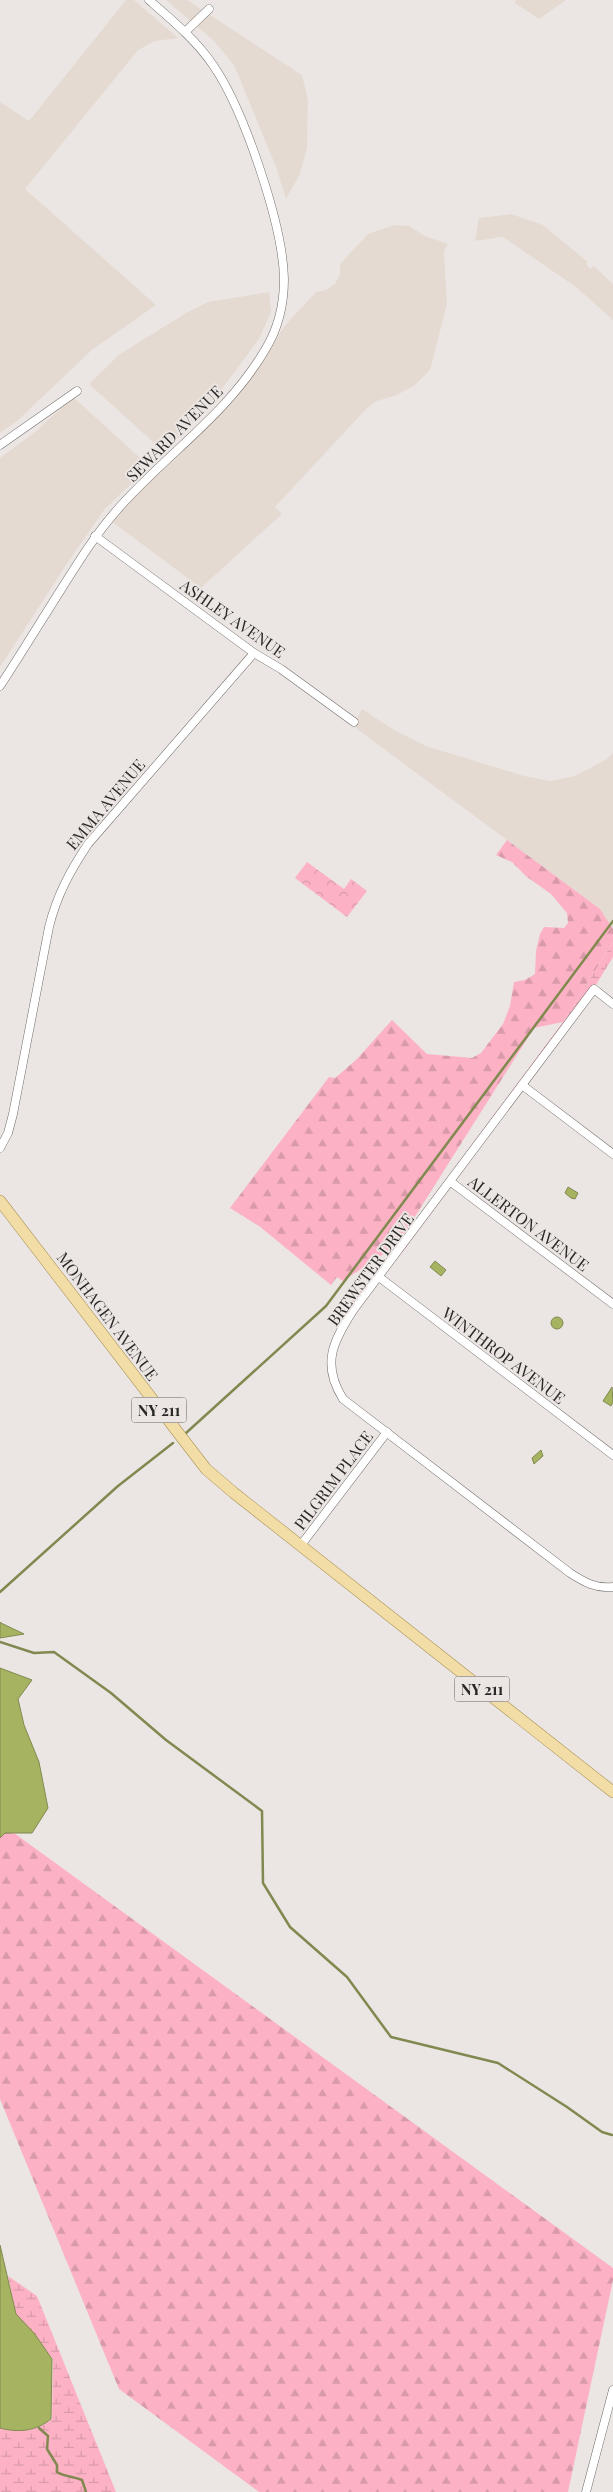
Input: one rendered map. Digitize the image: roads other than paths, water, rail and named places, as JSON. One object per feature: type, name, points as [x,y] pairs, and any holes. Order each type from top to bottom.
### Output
[{"type":"main road","name":"MONHAGEN AVENUE","points":[[0,1201],[192,1453],[234,1493],[613,1792]]},
{"type":"street","name":"SEWARD AVENUE","points":[[0,686],[95,536],[130,496],[221,410],[266,349],[273,336],[281,310],[284,282],[282,257],[263,181],[243,125],[224,82],[207,56],[185,32],[149,0]]},
{"type":"street","points":[[185,32],[209,9]]},
{"type":"street","points":[[0,446],[78,391]]},
{"type":"street","name":"ASHLEY AVENUE","points":[[95,536],[254,653],[281,669],[354,722]]},
{"type":"street","name":"EMMA AVENUE","points":[[0,1148],[8,1133],[14,1114],[49,926],[56,901],[68,872],[88,844],[254,653]]},
{"type":"street","name":"BREWSTER DRIVE","points":[[613,1004],[594,989],[341,1329],[330,1362],[334,1385],[343,1399],[570,1573],[588,1584],[603,1588],[613,1587]]},
{"type":"street","points":[[522,1085],[613,1154]]},
{"type":"street","name":"ALLERTON AVENUE","points":[[451,1182],[613,1304]]},
{"type":"street","name":"WINTHROP AVENUE","points":[[379,1277],[613,1455]]},
{"type":"street","name":"PILGRIM PLACE","points":[[301,1545],[387,1432]]},
{"type":"street","points":[[586,2492],[613,2390]]},
{"type":"waterway","points":[[186,1433],[326,1306],[613,921]]},
{"type":"waterway","points":[[0,1592],[118,1486],[173,1443]]},
{"type":"waterway","points":[[0,1642],[34,1653],[54,1652],[111,1693],[166,1740],[262,1811],[263,1883],[290,1927],[347,1977],[391,2037],[498,2063],[602,2132],[612,2135]]},
{"type":"waterway","points":[[39,2428],[48,2436],[47,2449],[57,2465],[57,2472],[82,2480],[86,2492]]}]
